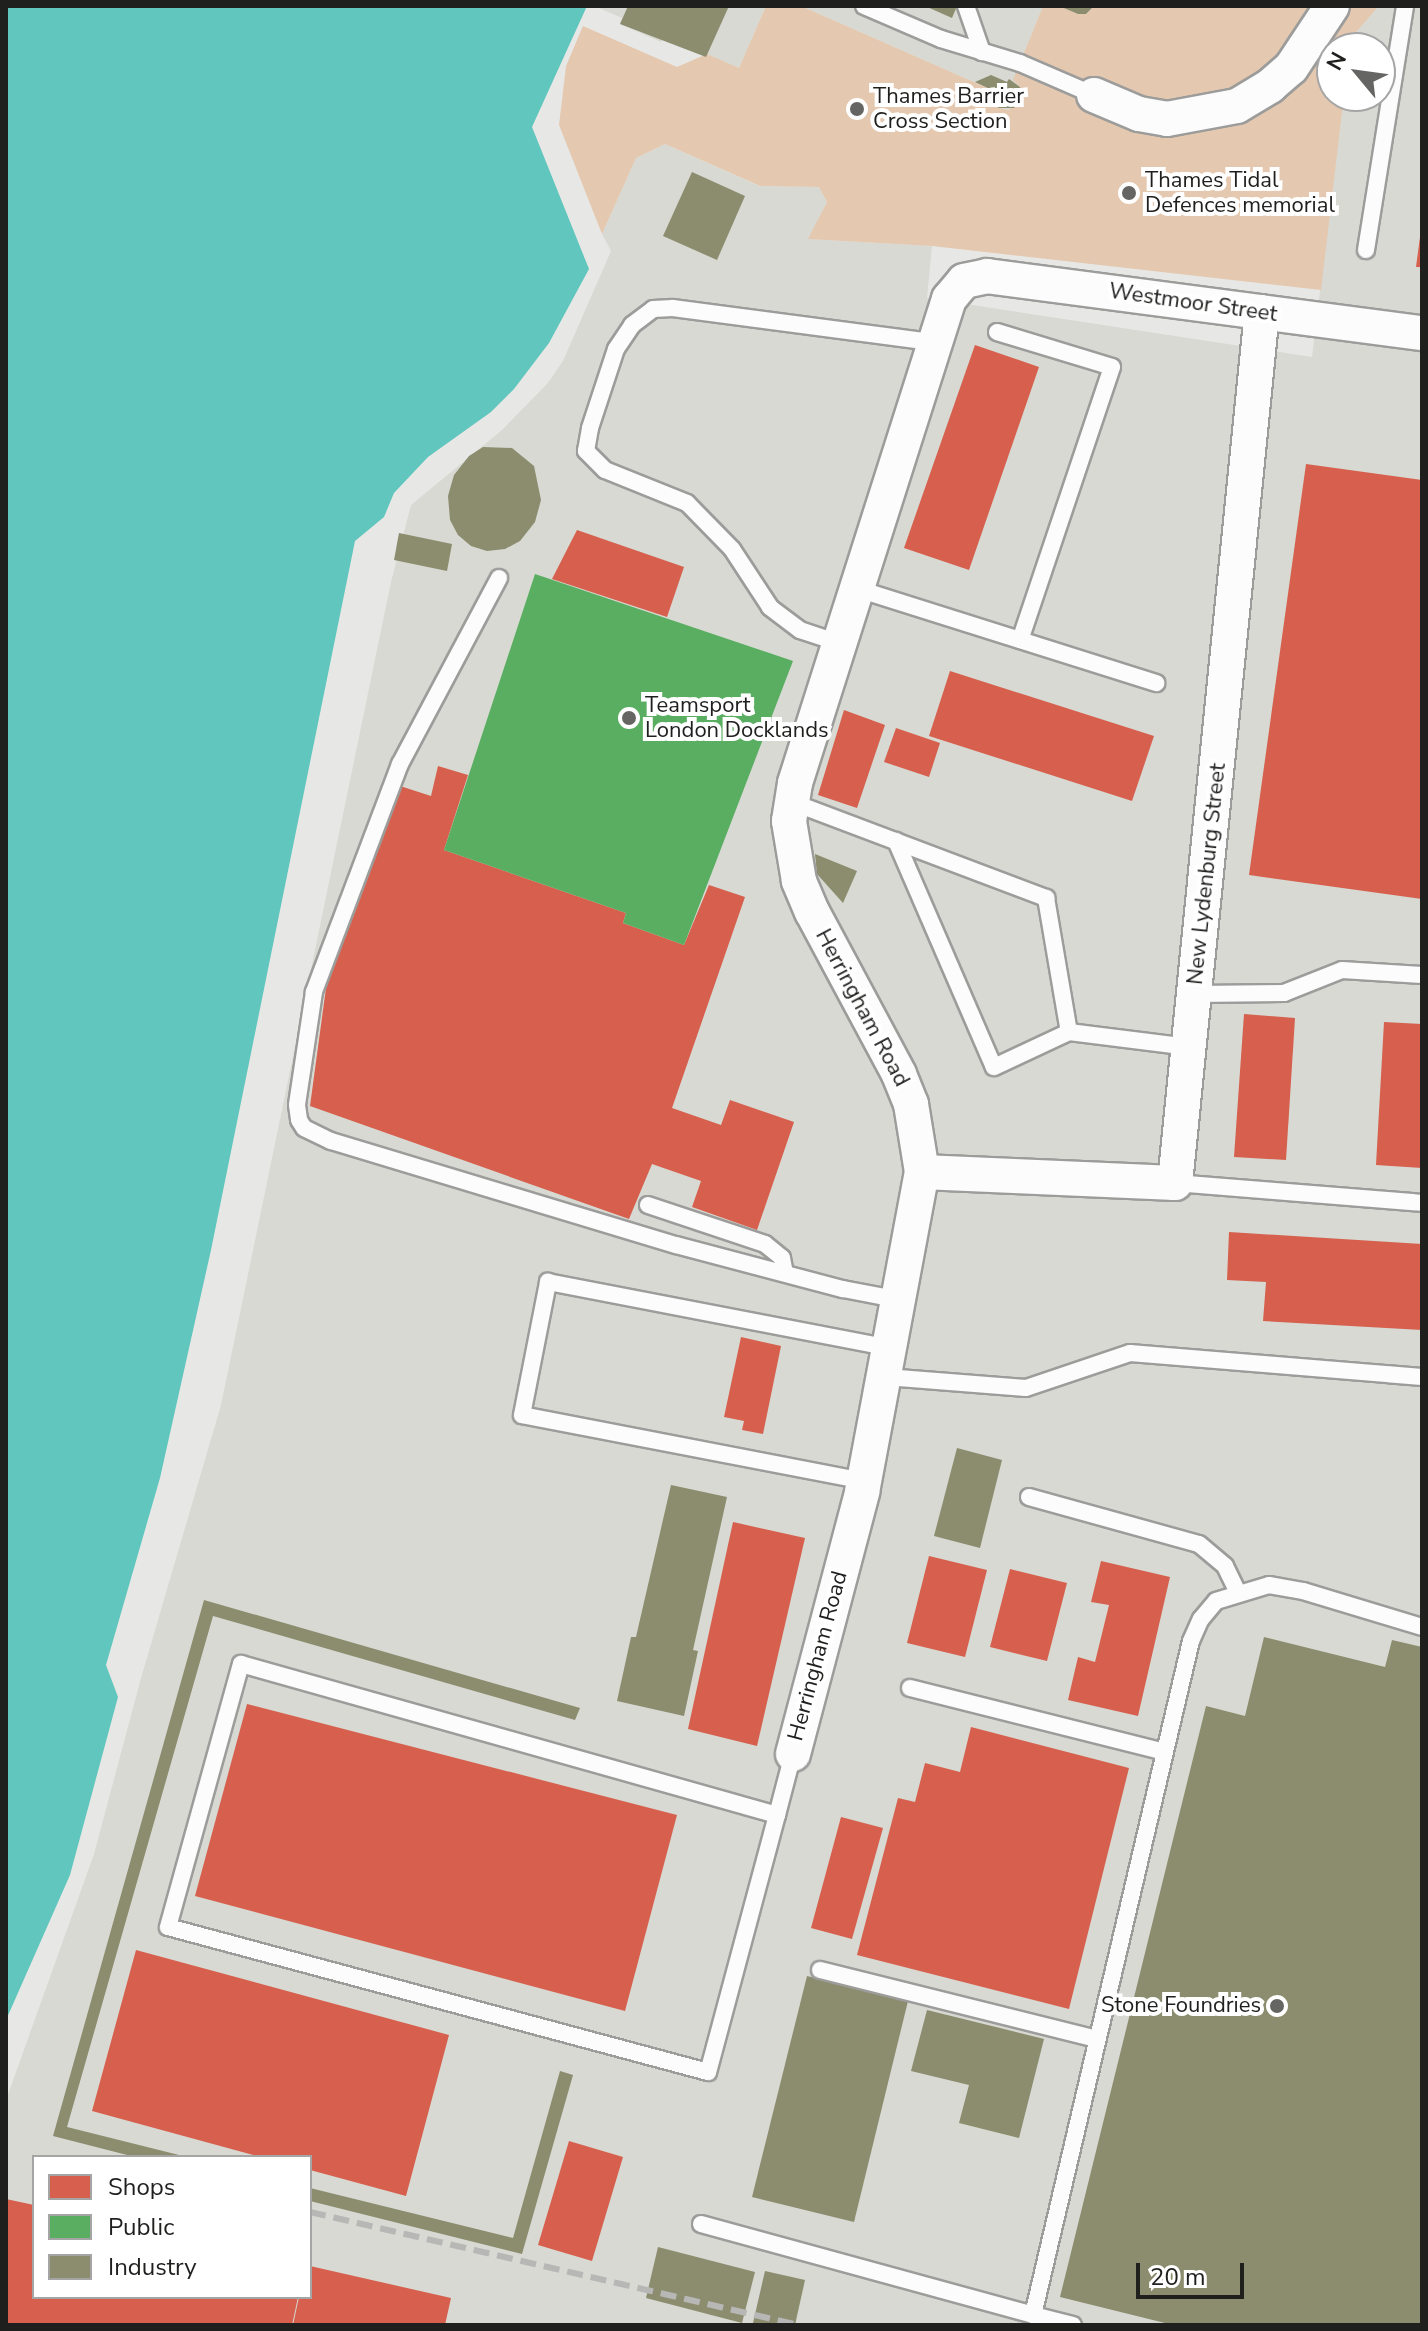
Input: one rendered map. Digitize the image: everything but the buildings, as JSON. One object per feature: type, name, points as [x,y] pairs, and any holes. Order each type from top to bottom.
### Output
[{"type":"street","points":[[1094,95],[1139,114],[1167,119],[1237,106],[1270,86],[1291,68],[1332,6]]},
{"type":"street","name":"Westmoor Street","points":[[964,281],[987,276],[1422,333]]},
{"type":"street","name":"Herringham Road","points":[[793,1754],[864,1481],[922,1172],[911,1104],[899,1074],[799,881],[789,821],[795,783],[842,644],[933,342],[949,299],[964,281]]},
{"type":"street","name":"New Lydenburg Street","points":[[1175,1183],[1262,312]]},
{"type":"street","points":[[922,1172],[1175,1183]]},
{"type":"lane","points":[[864,6],[941,39],[1020,63],[1094,95]]},
{"type":"lane","points":[[966,6],[982,52]]},
{"type":"lane","points":[[1366,250],[1405,6]]},
{"type":"lane","points":[[842,644],[800,630],[770,607],[732,549],[687,503],[605,470],[586,451],[590,428],[616,349],[632,325],[653,309],[673,308],[933,342]]},
{"type":"lane","points":[[997,332],[1112,367],[1020,640]]},
{"type":"lane","points":[[499,578],[400,764],[314,992],[297,1105],[299,1120],[318,1136],[344,1145],[676,1245],[900,1300]]},
{"type":"lane","points":[[858,589],[1157,683]]},
{"type":"lane","points":[[792,802],[1046,898],[1069,1032]]},
{"type":"lane","points":[[896,841],[994,1067],[1069,1032],[1189,1047]]},
{"type":"lane","points":[[1195,994],[1284,993],[1342,970],[1422,975]]},
{"type":"lane","points":[[1175,1183],[1422,1203]]},
{"type":"lane","points":[[648,1205],[765,1244],[782,1258],[785,1273]]},
{"type":"lane","points":[[864,1481],[522,1415],[548,1282],[888,1362],[1026,1388],[1130,1353],[1422,1377]]},
{"type":"lane","points":[[1029,1497],[1199,1544],[1225,1566],[1238,1593]]},
{"type":"lane","points":[[1033,2315],[1164,1752],[1196,1630],[1216,1601],[1269,1585],[1303,1591],[1422,1627]]},
{"type":"lane","points":[[777,1815],[241,1664],[168,1927],[708,2072],[777,1815],[793,1754]]},
{"type":"lane","points":[[910,1688],[1164,1752]]},
{"type":"lane","points":[[820,1970],[1097,2039]]},
{"type":"lane","points":[[701,2224],[1073,2325]]},
{"type":"shaded area","points":[[594,6],[766,6],[739,68],[663,38],[661,42],[620,24],[622,18]]},
{"type":"shaded area","points":[[766,6],[801,6],[992,90],[999,108],[1009,110],[1021,98],[1020,87],[1013,80],[1043,6],[1059,6],[1086,14],[1094,6],[1379,6],[1356,32],[1316,32],[1316,112],[1342,112],[1321,290],[932,246],[808,239],[827,202],[819,187],[760,186],[665,144],[636,158],[602,234],[559,125],[566,66],[583,26],[677,67],[707,54],[739,68]]},
{"type":"shaded area","points":[[801,6],[1043,6],[1020,63],[1017,83],[1021,98],[1009,110],[999,108],[992,90]]},
{"type":"shaded area","points":[[1379,6],[1422,6],[1422,2325],[6,2325],[6,2100],[94,1854],[141,1678],[221,1405],[391,582],[411,505],[502,430],[547,384],[563,361],[611,251],[602,234],[636,158],[665,144],[759,186],[819,187],[827,202],[809,239],[932,246],[927,298],[1312,357],[1342,112],[1396,112],[1396,32],[1356,32]]},
{"type":"water","points":[[6,6],[587,6],[532,127],[589,269],[549,343],[514,389],[491,412],[428,457],[394,493],[384,517],[355,541],[211,1250],[160,1478],[106,1665],[118,1697],[70,1875],[6,2020]]},
{"type":"railway","points":[[312,2212],[798,2325]]},
{"type":"place","name":"Thames Barrier Cross Section","points":[[857,109]]},
{"type":"place","name":"Thames Tidal Defences memorial","points":[[1129,193]]},
{"type":"place","name":"Teamsport London Docklands","points":[[629,718]]},
{"type":"place","name":"Stone Foundries","points":[[1277,2006]]}]
